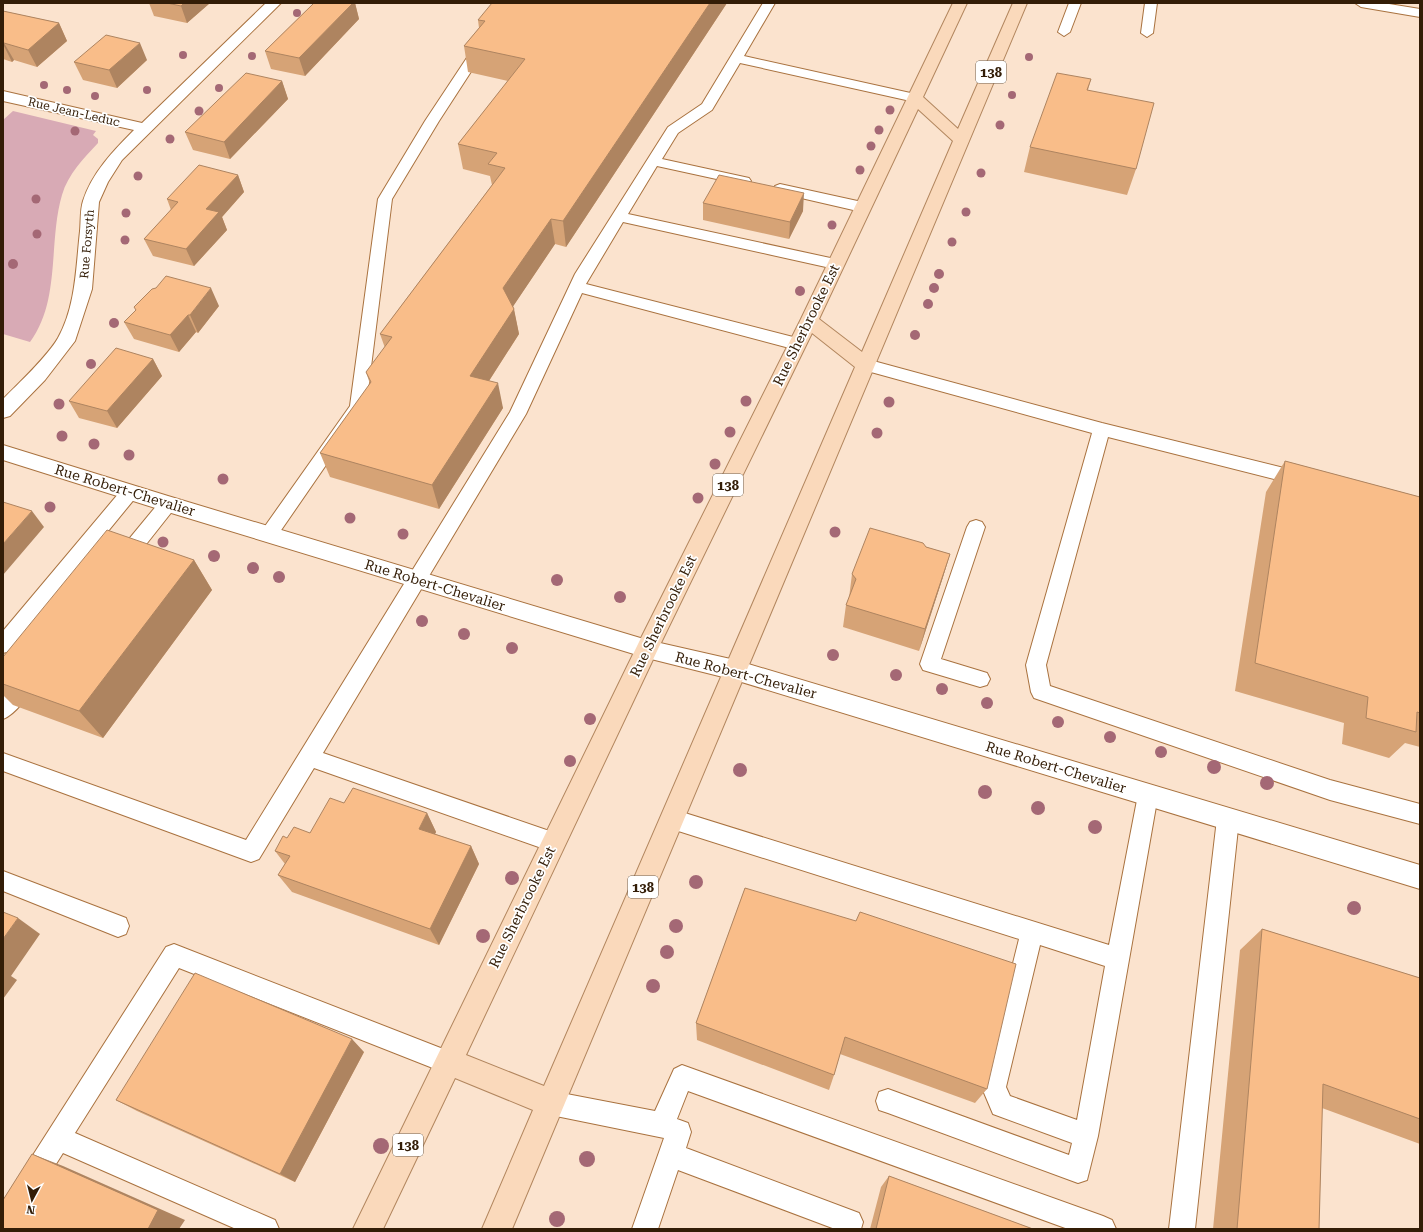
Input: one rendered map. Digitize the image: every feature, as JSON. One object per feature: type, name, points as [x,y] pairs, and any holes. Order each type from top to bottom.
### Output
[{"type":"main road","name":"Rue Sherbrooke Est","points":[[368,1229],[553,842],[809,321],[960,3]]},
{"type":"main road","name":"138","points":[[497,1229],[1020,3]]},
{"type":"main road","points":[[915,98],[961,140]]},
{"type":"main road","points":[[809,321],[866,366]]},
{"type":"main road","points":[[448,1062],[551,1103]]},
{"type":"street","name":"Rue Forsyth","points":[[3,411],[38,375],[66,341],[80,305],[83,289],[91,202],[100,182],[116,157],[274,3]]},
{"type":"street","name":"Rue Jean-Leduc","points":[[3,96],[145,128]]},
{"type":"street","name":"Rue Robert-Chevalier","points":[[3,452],[168,504],[647,649],[735,670],[1420,877]]},
{"type":"lane","points":[[3,762],[251,852],[518,414],[583,274],[673,130],[707,107],[769,3]]},
{"type":"lane","points":[[1064,32],[1075,3]]},
{"type":"lane","points":[[1146,33],[1151,3]]},
{"type":"lane","points":[[1361,3],[1420,13]]},
{"type":"lane","points":[[269,534],[358,407],[385,199],[432,121],[481,47]]},
{"type":"lane","points":[[736,58],[915,98]]},
{"type":"lane","points":[[653,161],[754,184]]},
{"type":"lane","points":[[769,187],[862,207]]},
{"type":"lane","points":[[619,217],[835,264]]},
{"type":"lane","points":[[578,287],[797,344]]},
{"type":"lane","points":[[866,366],[1102,429],[1319,484]]},
{"type":"lane","points":[[1102,429],[1036,665],[1041,692],[1330,790],[1420,814]]},
{"type":"lane","points":[[3,645],[130,492]]},
{"type":"lane","points":[[113,572],[168,504]]},
{"type":"lane","points":[[976,527],[930,664],[980,679]]},
{"type":"lane","points":[[3,710],[38,666]]},
{"type":"lane","points":[[308,757],[553,842]]},
{"type":"lane","points":[[888,1100],[1078,1171],[1086,1136],[1148,795]]},
{"type":"lane","points":[[672,819],[1118,959]]},
{"type":"lane","points":[[1182,1229],[1228,819]]},
{"type":"lane","points":[[3,880],[118,926]]},
{"type":"lane","points":[[1032,931],[994,1088],[1002,1105],[1086,1136]]},
{"type":"lane","points":[[3,1225],[174,955],[448,1062]]},
{"type":"lane","points":[[662,1126],[682,1077],[1103,1229]]},
{"type":"lane","points":[[551,1103],[662,1126],[679,1132],[645,1229]]},
{"type":"lane","points":[[58,1138],[266,1229]]},
{"type":"lane","points":[[671,1156],[850,1222],[848,1229]]},
{"type":"shaded area","points":[[13,111],[96,131],[93,135],[98,139],[98,143],[72,173],[62,195],[55,232],[50,290],[40,326],[30,342],[3,334],[3,120]]},
{"type":"building","points":[[167,3],[184,3],[181,6]]},
{"type":"building","points":[[314,3],[353,3],[299,58],[265,51]]},
{"type":"building","points":[[492,3],[710,3],[563,221],[551,219],[503,288],[514,309],[470,376],[498,383],[432,485],[320,453],[371,382],[366,372],[392,337],[380,334],[505,168],[488,164],[497,153],[458,144],[525,59],[464,46],[485,21],[478,20]]},
{"type":"building","points":[[3,11],[59,23],[28,50],[4,43],[3,44]]},
{"type":"building","points":[[106,35],[140,43],[109,70],[74,62]]},
{"type":"building","points":[[246,73],[282,81],[224,142],[185,132]]},
{"type":"building","points":[[1057,73],[1091,79],[1087,90],[1154,103],[1136,169],[1030,147]]},
{"type":"building","points":[[199,165],[238,175],[206,209],[219,212],[186,249],[144,239],[178,202],[167,199]]},
{"type":"building","points":[[719,175],[804,193],[790,222],[703,203]]},
{"type":"building","points":[[166,276],[211,288],[190,315],[188,315],[170,335],[124,322],[136,310],[134,307],[152,289],[156,288]]},
{"type":"building","points":[[116,348],[153,359],[107,411],[69,401]]},
{"type":"building","points":[[1285,461],[1420,497],[1420,713],[1417,712],[1416,732],[1366,718],[1368,697],[1255,663]]},
{"type":"building","points":[[3,502],[32,511],[3,544]]},
{"type":"building","points":[[870,528],[923,543],[926,547],[950,554],[925,629],[846,605],[856,579],[852,574]]},
{"type":"building","points":[[107,530],[194,560],[79,711],[3,684],[3,657]]},
{"type":"building","points":[[353,788],[427,813],[419,829],[471,846],[430,929],[278,875],[290,856],[275,851],[283,836],[287,838],[294,827],[310,833],[330,798],[344,803]]},
{"type":"building","points":[[745,888],[856,921],[860,912],[1016,964],[987,1089],[845,1037],[834,1075],[696,1023]]},
{"type":"building","points":[[3,912],[18,918],[3,939]]},
{"type":"building","points":[[1262,929],[1420,978],[1420,1119],[1323,1084],[1319,1229],[1237,1229]]},
{"type":"building","points":[[195,973],[352,1039],[280,1174],[116,1100]]},
{"type":"building","points":[[32,1154],[158,1210],[148,1229],[3,1229],[3,1200]]},
{"type":"building","points":[[889,1176],[1033,1229],[876,1229]]}]
